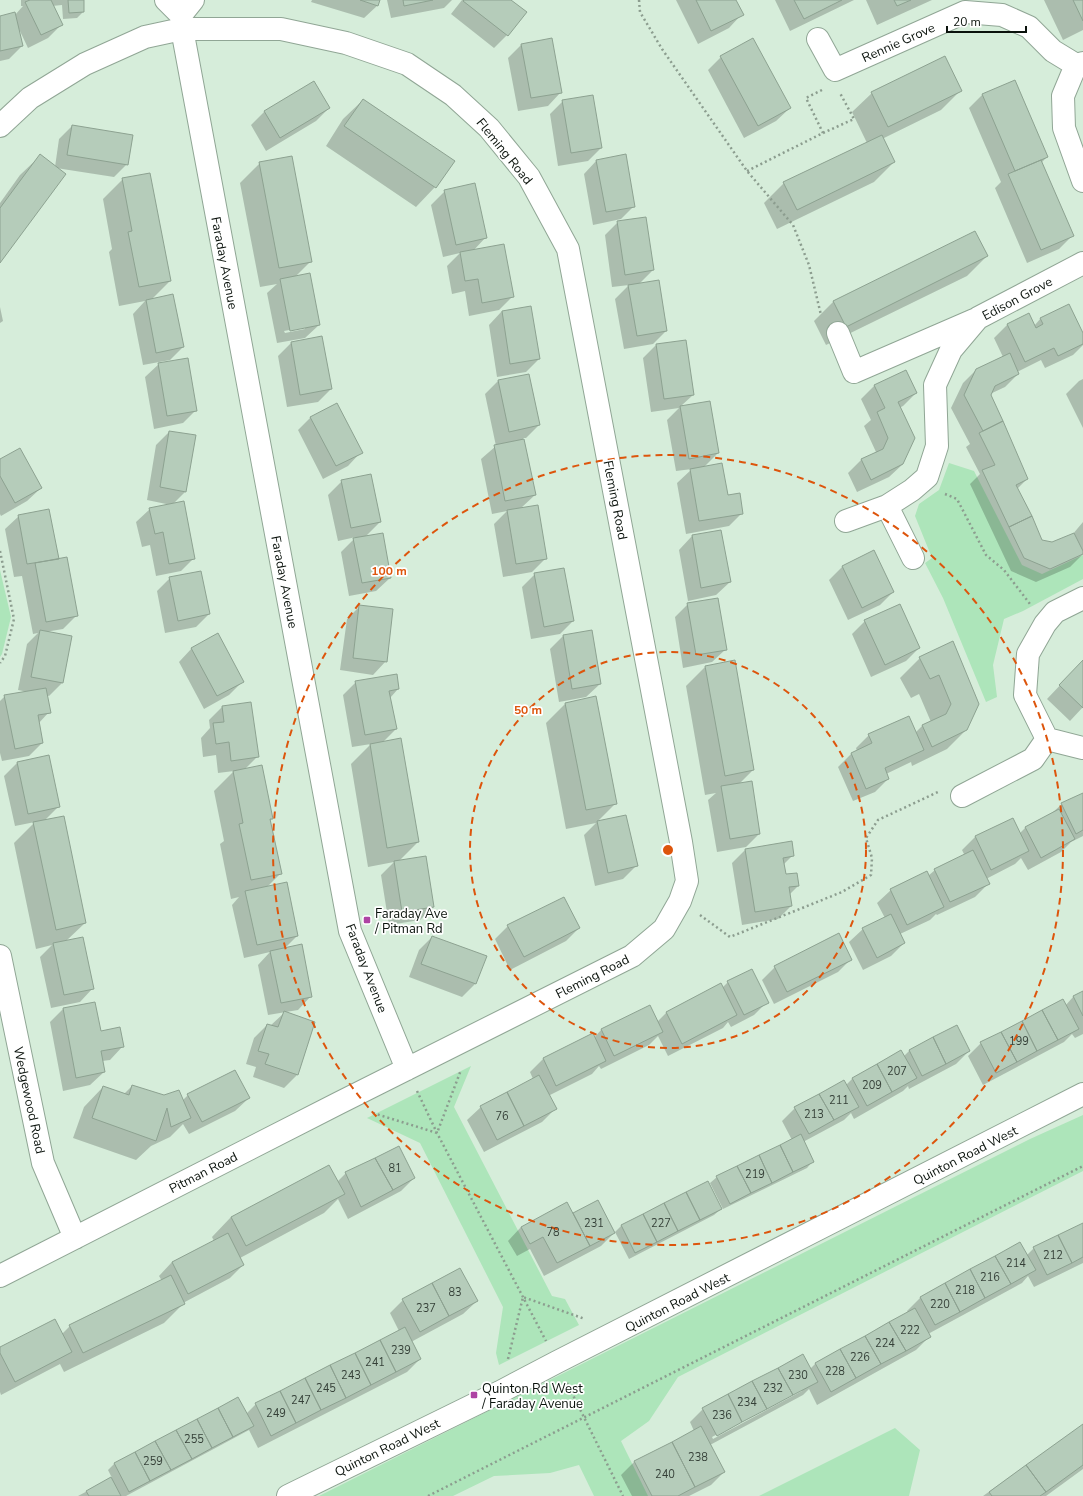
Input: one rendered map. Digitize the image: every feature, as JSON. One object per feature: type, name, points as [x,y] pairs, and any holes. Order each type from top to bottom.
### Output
[{"type":"street","points":[[0,126],[30,98],[84,64],[146,37],[180,11]]},
{"type":"street","name":"Fleming Road","points":[[180,11],[281,29],[346,43],[407,64],[453,95],[489,128],[529,177],[568,249],[681,842],[687,881],[680,901],[664,929],[632,956],[407,1069]]},
{"type":"street","name":"Faraday Avenue","points":[[180,11],[350,931],[407,1069]]},
{"type":"street","name":"Rennie Grove","points":[[818,39],[836,70],[964,12],[1002,15],[1030,27],[1052,51],[1080,64]]},
{"type":"street","points":[[1080,64],[1063,96],[1064,128],[1083,181]]},
{"type":"street","name":"Edison Grove","points":[[927,477],[937,446],[935,385],[951,350],[978,318],[1083,263]]},
{"type":"street","points":[[838,333],[854,372],[978,318]]},
{"type":"street","points":[[846,520],[887,506],[912,490],[927,477]]},
{"type":"street","points":[[887,506],[913,558]]},
{"type":"street","points":[[1083,598],[1055,612],[1045,624],[1028,654],[1025,695],[1048,739],[1083,748]]},
{"type":"street","points":[[962,796],[1033,759],[1048,739]]},
{"type":"street","name":"Wedgewood Road","points":[[0,956],[43,1163],[75,1238]]},
{"type":"street","name":"Pitman Road","points":[[0,1276],[407,1069]]},
{"type":"street","name":"Quinton Road West","points":[[288,1496],[500,1392],[1073,1103],[1083,1094]]},
{"type":"path","points":[[638,0],[640,12],[662,50],[747,171],[793,225],[809,266],[821,317]]},
{"type":"path","points":[[823,89],[806,98],[823,133]]},
{"type":"path","points":[[747,171],[854,119],[838,89]]},
{"type":"path","points":[[927,477],[938,490],[957,499],[986,555],[1004,570],[1045,624]]},
{"type":"path","points":[[0,551],[14,619],[5,656],[0,663]]},
{"type":"path","points":[[680,901],[730,937],[842,892],[871,875],[872,858],[866,838],[878,820],[955,783],[962,796]]},
{"type":"path","points":[[437,1134],[473,1037]]},
{"type":"path","points":[[407,1069],[437,1134],[557,1362],[623,1496]]},
{"type":"path","points":[[339,1103],[437,1134]]},
{"type":"path","points":[[428,1496],[1083,1166]]},
{"type":"path","points":[[523,1297],[560,1309],[618,1332]]},
{"type":"path","points":[[500,1392],[523,1297]]},
{"type":"green space","points":[[949,463],[974,471],[1022,565],[1042,574],[1083,555],[1083,579],[1023,611],[1004,619],[993,665],[997,697],[986,702],[943,598],[925,563],[932,558],[915,516],[919,504],[939,490]]},
{"type":"green space","points":[[0,570],[11,617],[0,657]]},
{"type":"green space","points":[[471,1066],[454,1107],[552,1296],[565,1299],[579,1325],[499,1365],[496,1353],[503,1307],[420,1143],[367,1118]]},
{"type":"green space","points":[[1083,1115],[1083,1171],[678,1377],[649,1421],[621,1441],[648,1496],[594,1496],[579,1465],[550,1473],[494,1476],[453,1496],[319,1496],[1030,1139]]},
{"type":"green space","points":[[895,1428],[920,1450],[909,1496],[759,1496]]},
{"type":"building","points":[[30,0],[51,0],[63,25],[41,35],[25,2]]},
{"type":"building","points":[[68,0],[84,0],[84,12],[69,13]]},
{"type":"building","points":[[360,0],[380,0],[378,6]]},
{"type":"building","points":[[403,0],[433,0],[404,6]]},
{"type":"building","points":[[511,0],[527,12],[508,36],[463,1]]},
{"type":"building","points":[[696,0],[736,0],[744,15],[711,31]]},
{"type":"building","points":[[794,0],[842,0],[804,19]]},
{"type":"building","points":[[894,0],[911,0],[897,6]]},
{"type":"building","points":[[1073,0],[1083,0],[1083,21]]},
{"type":"building","points":[[15,12],[23,46],[0,51],[0,16]]},
{"type":"building","points":[[552,38],[562,93],[531,98],[521,44]]},
{"type":"building","points":[[753,38],[791,108],[758,126],[720,56]]},
{"type":"building","points":[[945,56],[962,91],[888,127],[871,92]]},
{"type":"building","points":[[1015,80],[1048,157],[1015,171],[982,94]]},
{"type":"building","points":[[314,81],[330,108],[280,138],[264,111]]},
{"type":"building","points":[[593,95],[602,148],[571,153],[562,100]]},
{"type":"building","points":[[363,99],[455,161],[436,188],[344,126]]},
{"type":"building","points":[[72,125],[133,135],[128,165],[67,155]]},
{"type":"building","points":[[882,135],[895,162],[797,210],[783,182]]},
{"type":"building","points":[[40,154],[66,174],[0,263],[0,208]]},
{"type":"building","points":[[626,154],[635,207],[606,212],[596,160]]},
{"type":"building","points":[[292,156],[312,262],[279,268],[259,162]]},
{"type":"building","points":[[1041,160],[1074,236],[1041,250],[1008,174]]},
{"type":"building","points":[[150,173],[171,281],[139,287],[128,232],[132,231],[122,178]]},
{"type":"building","points":[[475,183],[487,238],[456,245],[444,190]]},
{"type":"building","points":[[646,217],[654,270],[625,275],[617,221]]},
{"type":"building","points":[[975,231],[988,256],[846,327],[833,301]]},
{"type":"building","points":[[504,244],[514,297],[482,303],[478,279],[465,281],[460,252]]},
{"type":"building","points":[[310,273],[320,325],[290,331],[280,279]]},
{"type":"building","points":[[659,280],[667,331],[637,336],[628,285]]},
{"type":"building","points":[[173,294],[184,347],[156,353],[146,300]]},
{"type":"building","points":[[1069,304],[1083,333],[1083,344],[1058,356],[1054,348],[1025,362],[1007,324],[1029,313],[1036,328],[1043,324],[1040,318]]},
{"type":"building","points":[[531,306],[540,359],[510,364],[502,311]]},
{"type":"building","points":[[322,336],[332,389],[300,395],[291,342]]},
{"type":"building","points":[[686,340],[694,395],[664,399],[656,344]]},
{"type":"building","points":[[1010,353],[1019,374],[995,386],[991,395],[1003,421],[983,431],[964,395],[976,369]]},
{"type":"building","points":[[188,358],[197,411],[167,416],[158,363]]},
{"type":"building","points":[[906,370],[917,393],[898,402],[915,438],[903,464],[871,480],[861,459],[883,449],[888,438],[877,412],[885,408],[874,385]]},
{"type":"building","points":[[529,374],[540,425],[509,432],[498,380]]},
{"type":"building","points":[[710,401],[719,453],[689,459],[680,406]]},
{"type":"building","points":[[337,403],[363,453],[336,466],[310,417]]},
{"type":"building","points":[[1003,421],[1028,479],[1016,485],[1032,516],[1009,527],[982,470],[995,465],[979,433]]},
{"type":"building","points":[[169,431],[196,435],[186,492],[160,487]]},
{"type":"building","points":[[524,439],[536,495],[505,501],[494,445]]},
{"type":"building","points":[[20,448],[42,488],[15,503],[0,476],[0,459]]},
{"type":"building","points":[[722,463],[728,495],[740,493],[743,514],[699,521],[690,469]]},
{"type":"building","points":[[371,474],[381,522],[351,528],[341,480]]},
{"type":"building","points":[[184,501],[195,559],[169,564],[163,532],[155,534],[149,508]]},
{"type":"building","points":[[538,505],[547,559],[516,564],[507,510]]},
{"type":"building","points":[[49,509],[59,559],[27,564],[18,515]]},
{"type":"building","points":[[1032,516],[1042,540],[1052,542],[1074,533],[1083,554],[1050,569],[1024,558],[1009,527]]},
{"type":"building","points":[[721,530],[731,582],[701,588],[692,535]]},
{"type":"building","points":[[383,533],[391,578],[362,583],[353,538]]},
{"type":"building","points":[[874,550],[894,592],[862,608],[842,566]]},
{"type":"building","points":[[67,557],[78,616],[46,622],[35,563]]},
{"type":"building","points":[[564,568],[574,621],[544,627],[534,573]]},
{"type":"building","points":[[201,571],[210,614],[178,621],[169,577]]},
{"type":"building","points":[[718,598],[727,650],[696,655],[687,603]]},
{"type":"building","points":[[900,604],[920,648],[885,665],[864,620]]},
{"type":"building","points":[[359,605],[393,609],[387,662],[353,658]]},
{"type":"building","points":[[40,630],[72,636],[63,683],[31,677]]},
{"type":"building","points":[[592,630],[601,684],[572,689],[563,635]]},
{"type":"building","points":[[218,633],[244,682],[217,696],[191,648]]},
{"type":"building","points":[[953,641],[979,704],[967,730],[932,747],[922,725],[946,714],[951,704],[939,675],[930,679],[919,657]]},
{"type":"building","points":[[735,660],[754,770],[725,776],[705,666]]},
{"type":"building","points":[[1083,660],[1083,708],[1059,685]]},
{"type":"building","points":[[397,674],[399,689],[389,691],[397,729],[365,735],[355,681]]},
{"type":"building","points":[[46,688],[51,713],[38,715],[43,743],[15,749],[4,695]]},
{"type":"building","points":[[596,696],[617,804],[586,810],[565,703]]},
{"type":"building","points":[[251,702],[259,757],[231,761],[229,742],[216,744],[213,723],[224,722],[222,706]]},
{"type":"building","points":[[909,716],[924,750],[885,768],[889,779],[866,789],[851,753],[872,743],[868,734]]},
{"type":"building","points":[[401,738],[419,842],[387,848],[370,744]]},
{"type":"building","points":[[49,755],[60,807],[28,814],[17,762]]},
{"type":"building","points":[[262,765],[273,819],[270,819],[282,874],[251,880],[239,824],[243,823],[233,771]]},
{"type":"building","points":[[752,781],[760,834],[730,839],[721,786]]},
{"type":"building","points":[[1083,793],[1083,830],[1076,834],[1061,803]]},
{"type":"building","points":[[1059,809],[1075,839],[1041,858],[1025,827]]},
{"type":"building","points":[[626,815],[638,866],[608,873],[597,821]]},
{"type":"building","points":[[64,816],[86,923],[56,930],[33,822]]},
{"type":"building","points":[[1013,818],[1029,851],[991,870],[975,836]]},
{"type":"building","points":[[792,841],[794,856],[783,858],[786,874],[797,873],[799,886],[789,887],[792,906],[755,912],[745,849]]},
{"type":"building","points":[[973,850],[990,884],[950,902],[934,869]]},
{"type":"building","points":[[426,856],[434,907],[402,912],[394,861]]},
{"type":"building","points":[[927,871],[944,907],[907,925],[890,889]]},
{"type":"building","points":[[287,882],[298,936],[257,945],[245,891]]},
{"type":"building","points":[[564,897],[580,928],[524,957],[507,925]]},
{"type":"building","points":[[891,914],[905,943],[877,958],[862,928]]},
{"type":"building","points":[[839,933],[852,960],[787,992],[774,966]]},
{"type":"building","points":[[432,936],[487,956],[476,984],[421,964]]},
{"type":"building","points":[[83,937],[94,989],[64,995],[53,943]]},
{"type":"building","points":[[302,944],[312,997],[281,1003],[270,951]]},
{"type":"building","points":[[752,969],[769,1003],[744,1015],[727,981]]},
{"type":"building","points":[[721,983],[737,1015],[682,1044],[666,1012]]},
{"type":"building","points":[[1083,991],[1083,1016],[1073,996]]},
{"type":"building","points":[[1063,999],[1079,1029],[1058,1040],[1042,1010]]},
{"type":"building","points":[[95,1002],[101,1031],[120,1027],[124,1047],[101,1051],[105,1072],[76,1078],[63,1008]]},
{"type":"building","points":[[650,1005],[663,1032],[614,1056],[601,1029]]},
{"type":"building","points":[[1042,1010],[1058,1040],[1037,1051],[1022,1021]]},
{"type":"building","points":[[284,1011],[315,1022],[298,1075],[265,1064],[269,1054],[258,1051],[267,1024],[278,1027]]},
{"type":"building","points":[[1022,1021],[1037,1051],[1017,1062],[1001,1032]]},
{"type":"building","points":[[957,1025],[970,1051],[946,1064],[933,1037]]},
{"type":"building","points":[[1001,1032],[1017,1062],[996,1073],[980,1042]]},
{"type":"building","points":[[593,1033],[606,1061],[556,1086],[543,1058]]},
{"type":"building","points":[[933,1037],[946,1064],[922,1076],[909,1050]]},
{"type":"building","points":[[901,1050],[917,1078],[892,1092],[877,1064]]},
{"type":"building","points":[[877,1064],[892,1092],[867,1106],[852,1078]]},
{"type":"building","points":[[235,1070],[250,1098],[202,1122],[187,1094]]},
{"type":"building","points":[[539,1075],[557,1109],[524,1126],[507,1092]]},
{"type":"building","points":[[844,1080],[859,1107],[834,1120],[819,1094]]},
{"type":"building","points":[[132,1085],[164,1095],[179,1090],[191,1118],[171,1127],[167,1108],[156,1141],[92,1118],[103,1086],[129,1095]]},
{"type":"building","points":[[507,1092],[524,1126],[497,1140],[480,1106]]},
{"type":"building","points":[[819,1094],[834,1120],[809,1134],[794,1107]]},
{"type":"building","points":[[801,1134],[814,1162],[793,1172],[780,1145]]},
{"type":"building","points":[[780,1145],[793,1172],[772,1183],[759,1155]]},
{"type":"building","points":[[399,1146],[415,1178],[393,1190],[375,1158]]},
{"type":"building","points":[[759,1155],[772,1183],[751,1193],[737,1166]]},
{"type":"building","points":[[375,1158],[393,1190],[361,1207],[345,1172]]},
{"type":"building","points":[[329,1165],[345,1194],[246,1246],[231,1217]]},
{"type":"building","points":[[737,1166],[751,1193],[730,1204],[716,1176]]},
{"type":"building","points":[[708,1181],[722,1209],[700,1220],[686,1192]]},
{"type":"building","points":[[686,1192],[700,1220],[678,1231],[664,1203]]},
{"type":"building","points":[[598,1200],[615,1233],[590,1246],[573,1213]]},
{"type":"building","points":[[567,1202],[590,1246],[557,1263],[543,1237],[530,1244],[521,1227]]},
{"type":"building","points":[[664,1203],[678,1231],[657,1242],[643,1214]]},
{"type":"building","points":[[643,1214],[657,1242],[635,1253],[621,1225]]},
{"type":"building","points":[[1083,1223],[1083,1257],[1072,1263],[1058,1235]]},
{"type":"building","points":[[228,1233],[244,1265],[188,1294],[172,1262]]},
{"type":"building","points":[[1058,1235],[1072,1263],[1047,1275],[1033,1247]]},
{"type":"building","points":[[1020,1242],[1036,1270],[1011,1284],[995,1256]]},
{"type":"building","points":[[995,1256],[1011,1284],[985,1298],[970,1269]]},
{"type":"building","points":[[460,1268],[478,1301],[449,1316],[432,1283]]},
{"type":"building","points":[[970,1269],[985,1298],[960,1312],[945,1283]]},
{"type":"building","points":[[171,1275],[185,1304],[83,1353],[69,1325]]},
{"type":"building","points":[[432,1283],[449,1316],[420,1332],[402,1299]]},
{"type":"building","points":[[945,1283],[960,1312],[935,1325],[920,1297]]},
{"type":"building","points":[[915,1308],[931,1337],[906,1351],[889,1322]]},
{"type":"building","points":[[55,1319],[72,1352],[15,1382],[0,1353],[0,1347]]},
{"type":"building","points":[[889,1322],[906,1351],[881,1364],[865,1336]]},
{"type":"building","points":[[405,1327],[421,1359],[396,1372],[380,1340]]},
{"type":"building","points":[[865,1336],[881,1364],[856,1378],[840,1349]]},
{"type":"building","points":[[380,1340],[396,1372],[371,1385],[355,1353]]},
{"type":"building","points":[[840,1349],[856,1378],[831,1392],[815,1363]]},
{"type":"building","points":[[355,1353],[371,1385],[346,1398],[330,1365]]},
{"type":"building","points":[[803,1354],[818,1382],[793,1395],[778,1368]]},
{"type":"building","points":[[330,1365],[346,1398],[321,1410],[305,1378]]},
{"type":"building","points":[[778,1368],[793,1395],[767,1409],[752,1381]]},
{"type":"building","points":[[305,1378],[321,1410],[296,1423],[280,1391]]},
{"type":"building","points":[[752,1381],[767,1409],[742,1422],[728,1394]]},
{"type":"building","points":[[280,1391],[296,1423],[271,1436],[255,1403]]},
{"type":"building","points":[[728,1394],[742,1422],[717,1436],[702,1408]]},
{"type":"building","points":[[238,1397],[254,1426],[233,1437],[218,1408]]},
{"type":"building","points":[[218,1408],[233,1437],[212,1448],[197,1419]]},
{"type":"building","points":[[197,1419],[212,1448],[192,1459],[176,1430]]},
{"type":"building","points":[[1083,1424],[1083,1465],[1046,1492],[1026,1465]]},
{"type":"building","points":[[701,1426],[725,1472],[695,1487],[672,1442]]},
{"type":"building","points":[[176,1430],[192,1459],[171,1470],[155,1441]]},
{"type":"building","points":[[155,1441],[171,1470],[150,1481],[135,1452]]},
{"type":"building","points":[[672,1442],[695,1487],[678,1496],[652,1496],[634,1461]]},
{"type":"building","points":[[135,1452],[150,1481],[129,1492],[114,1463]]},
{"type":"building","points":[[1026,1465],[1046,1492],[1040,1496],[992,1496],[989,1492]]},
{"type":"building","points":[[111,1477],[121,1496],[89,1496],[86,1491]]},
{"type":"place","name":"Faraday Ave / Pitman Rd","points":[[367,920]]},
{"type":"place","name":"Quinton Rd West / Faraday Avenue","points":[[474,1395]]}]
